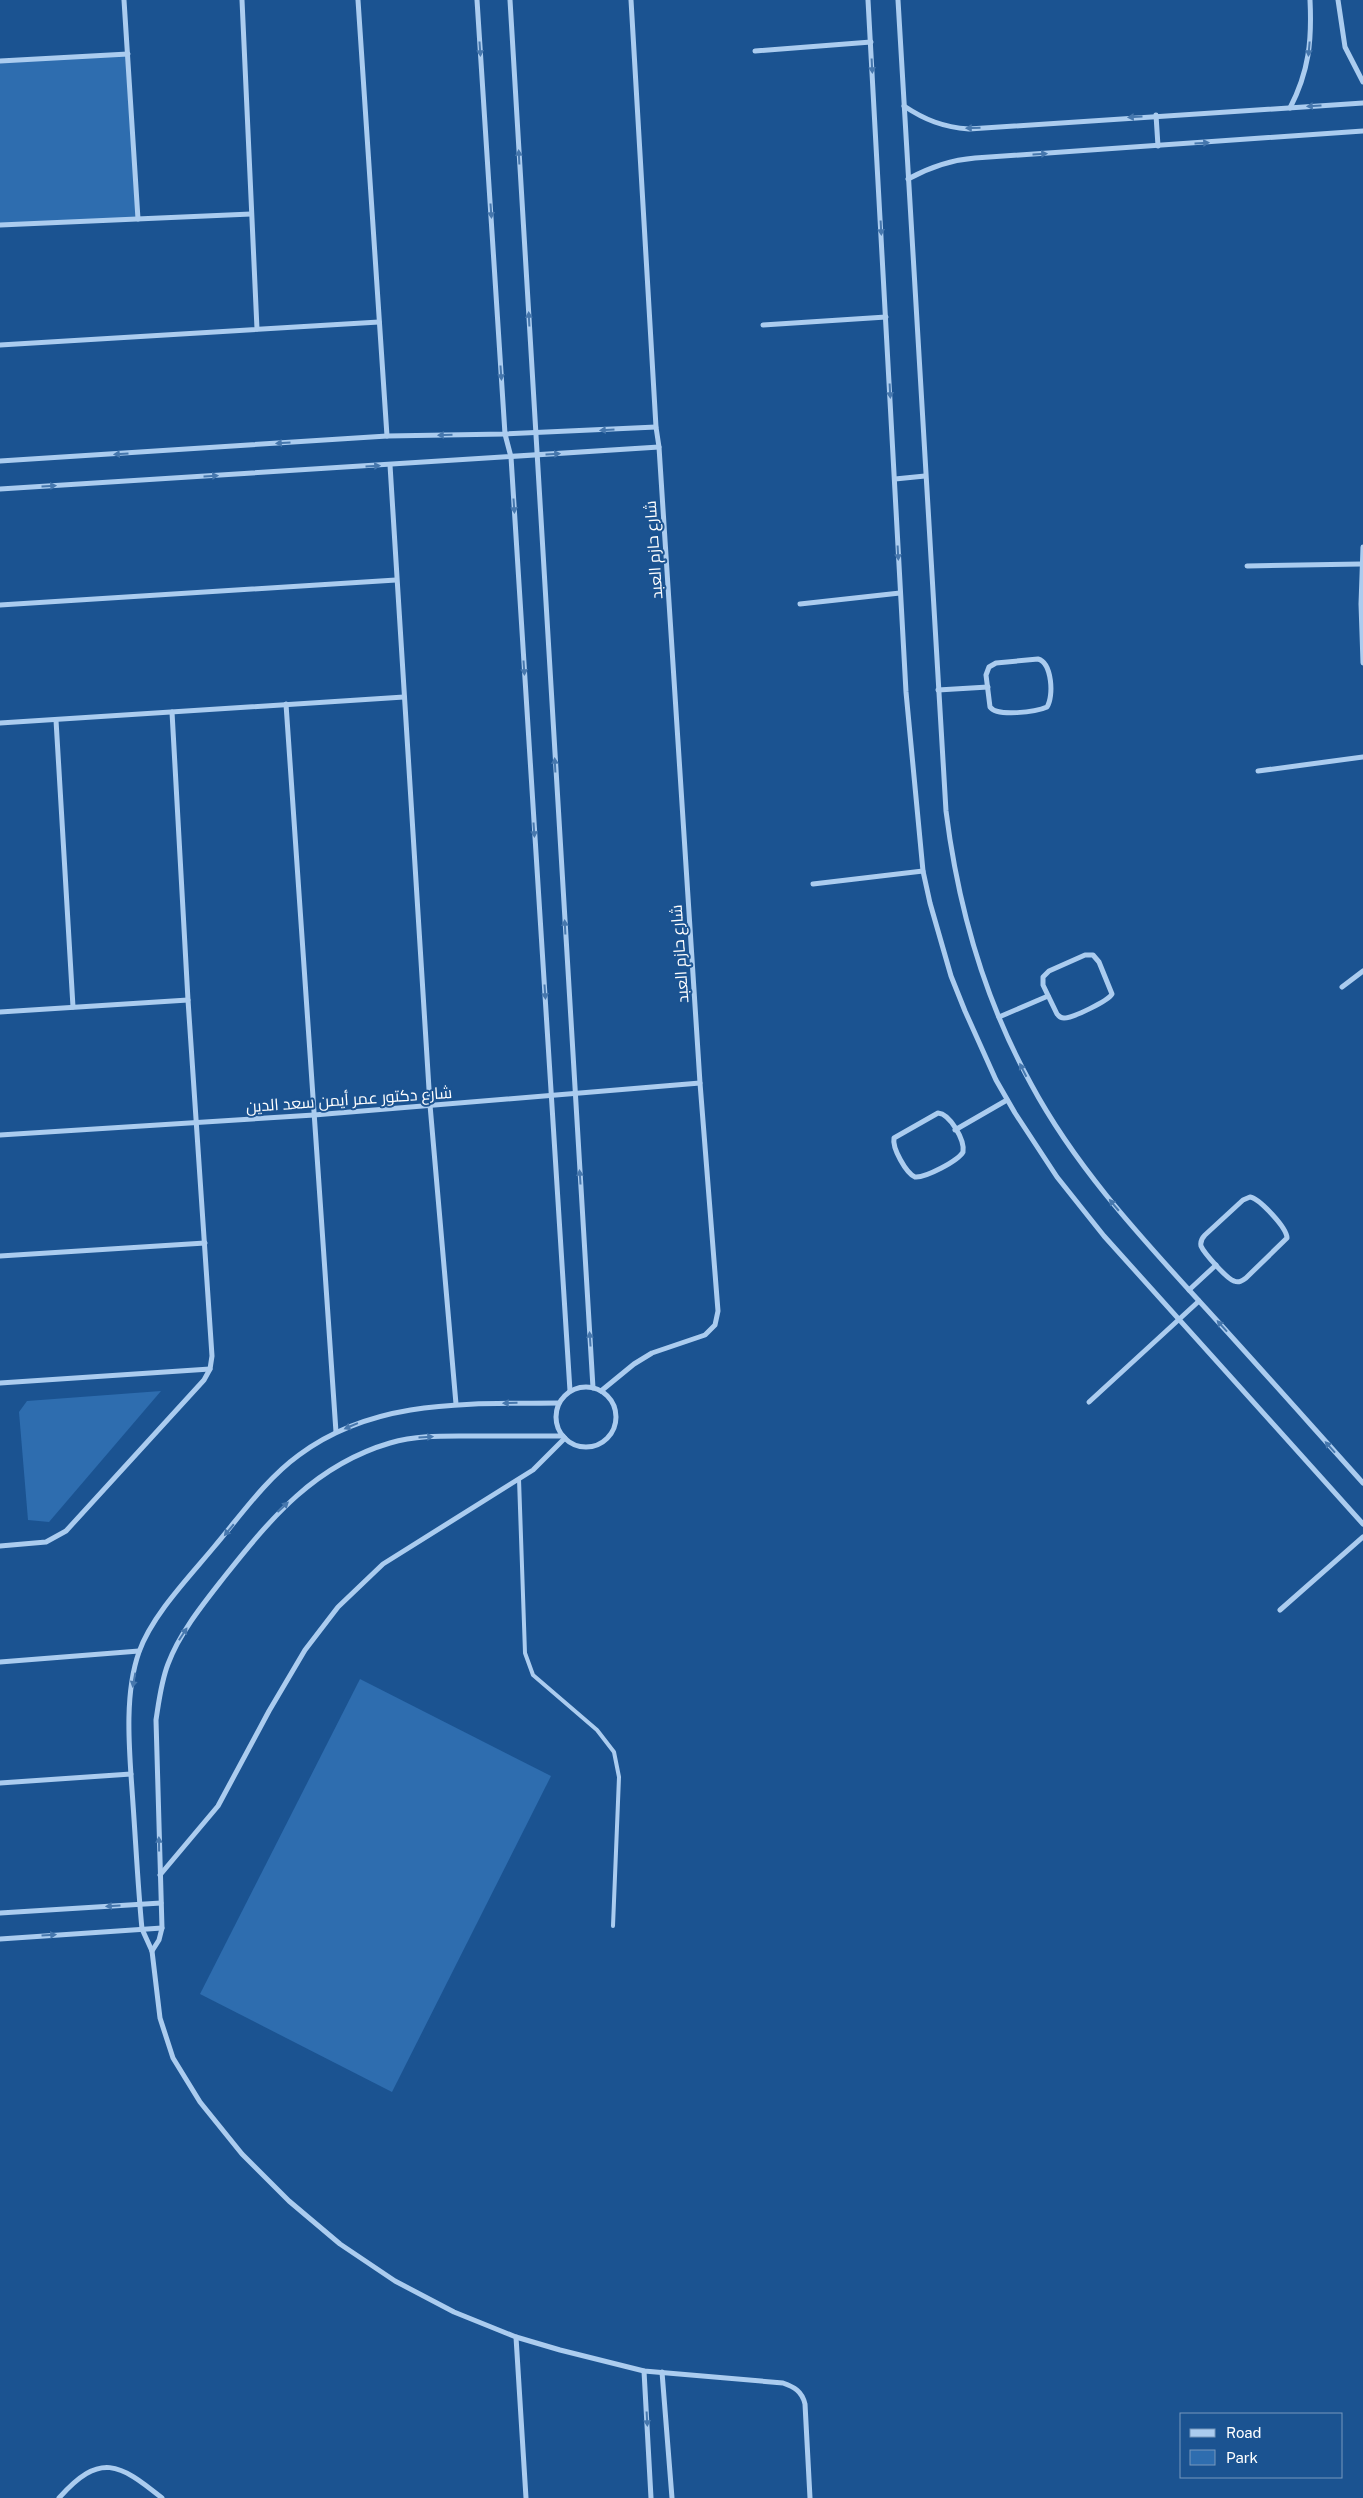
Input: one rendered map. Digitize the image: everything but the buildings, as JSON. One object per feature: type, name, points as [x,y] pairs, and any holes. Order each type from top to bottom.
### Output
[{"type":"street","points":[[124,0],[138,219]]},
{"type":"street","points":[[242,0],[257,329]]},
{"type":"street","points":[[358,0],[387,436]]},
{"type":"street","points":[[477,0],[505,434],[511,457],[570,1391]]},
{"type":"street","points":[[510,0],[593,1388]]},
{"type":"street","name":"شارع حازم العبد","points":[[601,1391],[634,1364],[671,1345],[705,1335],[715,1324],[718,1311],[700,1083],[659,448],[656,427],[631,0]]},
{"type":"street","points":[[868,0],[906,692],[923,871],[932,912],[951,976],[980,1046],[1007,1100],[1035,1146],[1080,1207],[1363,1524]]},
{"type":"street","points":[[898,0],[946,811],[954,868],[969,932],[999,1018],[1031,1085],[1075,1155],[1126,1219],[1363,1483]]},
{"type":"street","points":[[1290,108],[1308,66],[1311,22],[1310,0]]},
{"type":"street","points":[[1338,0],[1345,47],[1363,82]]},
{"type":"street","points":[[755,51],[871,42]]},
{"type":"street","points":[[0,61],[128,54]]},
{"type":"street","points":[[904,106],[924,119],[947,127],[969,129],[1156,115],[1363,103]]},
{"type":"street","points":[[1156,115],[1158,146]]},
{"type":"street","points":[[908,179],[929,167],[952,160],[1363,131]]},
{"type":"street","points":[[0,225],[251,214]]},
{"type":"street","points":[[764,325],[886,317]]},
{"type":"street","points":[[0,345],[379,322]]},
{"type":"street","points":[[0,462],[387,436],[536,433],[656,427]]},
{"type":"street","points":[[0,489],[659,448]]},
{"type":"street","points":[[390,464],[430,1105],[456,1404]]},
{"type":"street","points":[[894,479],[925,476]]},
{"type":"street","points":[[1363,547],[1361,564],[1363,663]]},
{"type":"street","points":[[1247,566],[1361,564]]},
{"type":"street","points":[[0,605],[396,580]]},
{"type":"street","points":[[800,604],[900,593]]},
{"type":"street","points":[[1038,659],[1045,662],[1049,670],[1050,700],[1044,709],[997,713],[990,707],[988,687],[987,670],[992,664],[1038,659]]},
{"type":"street","points":[[938,690],[988,687]]},
{"type":"street","points":[[0,723],[404,697]]},
{"type":"street","points":[[286,704],[336,1432]]},
{"type":"street","points":[[0,1546],[46,1542],[66,1531],[204,1380],[210,1369],[212,1350],[188,1000],[172,712]]},
{"type":"street","points":[[56,720],[73,1007]]},
{"type":"street","points":[[1258,771],[1363,757]]},
{"type":"street","points":[[813,884],[923,871]]},
{"type":"street","points":[[1089,955],[1100,962],[1112,989],[1112,994],[1108,999],[1065,1018],[1056,1014],[1048,996],[1042,981],[1045,973],[1089,955]]},
{"type":"street","points":[[1342,987],[1363,971]]},
{"type":"street","points":[[999,1018],[1048,996]]},
{"type":"street","points":[[0,1012],[188,1000]]},
{"type":"street","name":"شارع دكتور عمر أيمن سعد الدين","points":[[0,1135],[314,1115],[700,1083]]},
{"type":"street","points":[[955,1130],[1007,1100]]},
{"type":"street","points":[[938,1113],[946,1115],[955,1130],[964,1148],[961,1156],[923,1177],[915,1178],[908,1172],[893,1141],[900,1133],[938,1113]]},
{"type":"street","points":[[1246,1198],[1258,1200],[1287,1234],[1283,1244],[1242,1281],[1233,1281],[1216,1265],[1202,1246],[1202,1238],[1246,1198]]},
{"type":"street","points":[[0,1256],[205,1243]]},
{"type":"street","points":[[1189,1290],[1216,1265]]},
{"type":"street","points":[[1089,1402],[1200,1301]]},
{"type":"street","points":[[0,1383],[210,1369]]},
{"type":"street","points":[[585,1387],[601,1391],[612,1404],[615,1414],[610,1433],[603,1441],[589,1446],[574,1444],[564,1437],[557,1426],[556,1414],[559,1403],[570,1391],[585,1387]]},
{"type":"street","points":[[559,1403],[456,1404],[395,1412],[365,1420],[336,1432],[299,1455],[268,1483],[176,1593],[160,1615],[140,1651],[132,1692],[129,1733],[142,1929],[152,1951],[160,2018],[174,2058],[200,2102],[242,2154],[289,2202],[340,2244],[396,2281],[454,2312],[516,2337],[560,2350],[644,2370],[783,2383],[794,2387],[803,2395],[805,2404],[810,2498]]},
{"type":"street","points":[[152,1951],[159,1940],[162,1928],[156,1720],[160,1692],[168,1665],[180,1639],[208,1597],[280,1510],[304,1488],[331,1470],[390,1443],[421,1437],[564,1437]]},
{"type":"street","points":[[159,1876],[218,1806],[269,1710],[301,1658],[338,1607],[383,1564],[539,1465],[564,1437]]},
{"type":"street","points":[[1280,1610],[1363,1536]]},
{"type":"street","points":[[0,1662],[140,1651]]},
{"type":"street","points":[[0,1783],[131,1774]]},
{"type":"street","points":[[0,1913],[161,1903]]},
{"type":"street","points":[[0,1939],[162,1928]]},
{"type":"street","points":[[516,2337],[526,2498]]},
{"type":"street","points":[[644,2370],[651,2498]]},
{"type":"street","points":[[662,2372],[672,2498]]},
{"type":"street","points":[[58,2498],[73,2482],[84,2474],[102,2467],[119,2468],[136,2477],[162,2498]]},
{"type":"lane","points":[[519,1479],[525,1653],[533,1675],[597,1730],[614,1752],[620,1777],[614,1926]]},
{"type":"green space","points":[[128,54],[138,219],[0,225],[0,61]]},
{"type":"green space","points":[[161,1391],[49,1522],[28,1520],[19,1412],[27,1401]]},
{"type":"green space","points":[[360,1679],[551,1776],[392,2092],[200,1994]]}]
